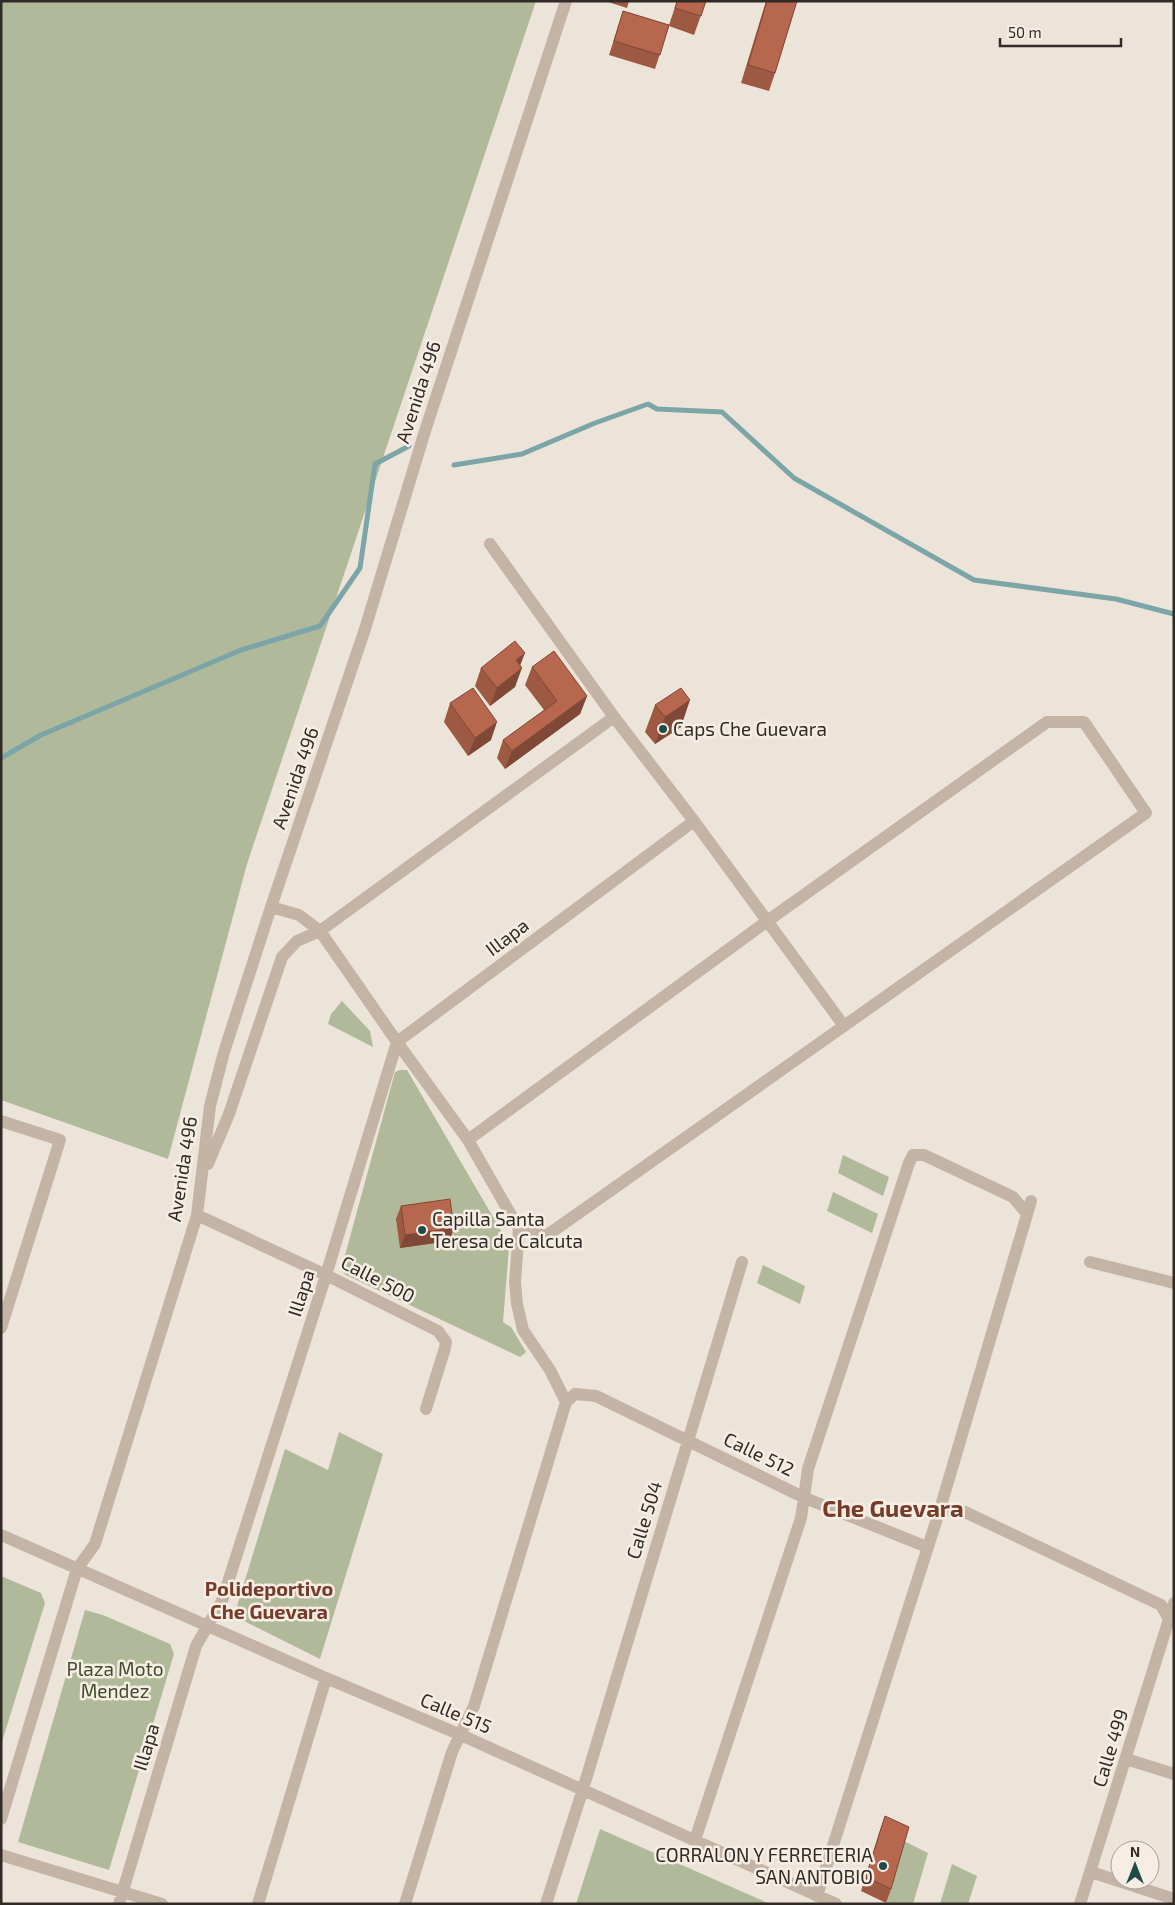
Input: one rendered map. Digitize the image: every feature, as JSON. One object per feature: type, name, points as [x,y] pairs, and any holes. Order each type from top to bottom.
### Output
[{"type":"street","name":"Avenida 496","points":[[1,1819],[77,1569],[95,1544],[197,1216],[210,1106],[220,1070],[271,907],[365,629],[411,474],[566,1]]},
{"type":"street","points":[[490,544],[614,717],[694,821],[766,922],[844,1026]]},
{"type":"street","points":[[201,1178],[229,1114],[282,957],[297,941],[320,931],[614,717]]},
{"type":"street","points":[[468,1140],[766,922],[1047,722],[1084,722],[1146,813],[546,1236],[519,1229]]},
{"type":"street","name":"Illapa","points":[[119,1904],[196,1646],[222,1601],[326,1275],[397,1042],[694,821]]},
{"type":"street","points":[[271,907],[300,915],[320,931],[468,1140],[519,1229],[515,1282],[517,1304],[523,1330],[571,1398],[474,1706],[452,1752],[405,1904]]},
{"type":"street","points":[[1,1121],[60,1140],[1,1328]]},
{"type":"street","points":[[695,1840],[801,1518],[808,1469],[913,1155],[924,1154],[1013,1197],[1027,1214]]},
{"type":"street","points":[[817,1896],[940,1509],[1031,1201]]},
{"type":"street","name":"Calle 500","points":[[197,1216],[326,1275],[438,1330],[446,1342],[426,1409]]},
{"type":"street","name":"Calle 504","points":[[546,1904],[583,1789],[742,1262]]},
{"type":"street","points":[[1090,1262],[1174,1283]]},
{"type":"street","name":"Calle 512","points":[[571,1398],[596,1396],[805,1498],[927,1548]]},
{"type":"street","points":[[940,1509],[965,1512],[1161,1605],[1171,1620]]},
{"type":"street","name":"Calle 515","points":[[1,1535],[207,1624],[326,1678],[461,1735],[836,1904]]},
{"type":"street","name":"Calle 499","points":[[1080,1904],[1171,1620],[1174,1603]]},
{"type":"street","points":[[258,1904],[326,1678]]},
{"type":"street","points":[[1126,1759],[1174,1774]]},
{"type":"street","points":[[1,1855],[162,1904]]},
{"type":"street","points":[[1091,1872],[1174,1899]]},
{"type":"green space","points":[[1,1],[536,1],[247,864],[168,1159],[1,1100]]},
{"type":"green space","points":[[342,1001],[370,1031],[373,1047],[328,1024],[331,1014]]},
{"type":"green space","points":[[407,1070],[503,1234],[509,1248],[503,1322],[511,1327],[526,1352],[520,1357],[346,1275],[341,1270],[395,1072]]},
{"type":"green space","points":[[843,1155],[889,1177],[883,1196],[838,1173]]},
{"type":"green space","points":[[833,1192],[878,1214],[872,1233],[827,1211]]},
{"type":"green space","points":[[763,1265],[805,1286],[800,1304],[757,1283]]},
{"type":"green space","points":[[339,1432],[383,1454],[320,1659],[234,1616],[285,1449],[328,1470]]},
{"type":"green space","points":[[1,1576],[41,1593],[45,1603],[1,1745]]},
{"type":"green space","name":"Plaza Moto Mendez","points":[[85,1610],[103,1615],[170,1644],[174,1654],[109,1870],[18,1842]]},
{"type":"green space","points":[[600,1829],[770,1904],[576,1904]]},
{"type":"green space","points":[[904,1841],[928,1853],[913,1904],[888,1904],[886,1903]]},
{"type":"green space","points":[[952,1864],[977,1876],[968,1904],[940,1904]]},
{"type":"building","points":[[677,1],[706,1],[701,16],[675,8]]},
{"type":"building","points":[[767,1],[797,1],[775,73],[748,65]]},
{"type":"building","points":[[623,11],[669,25],[660,55],[614,41]]},
{"type":"building","points":[[515,641],[525,653],[516,660],[522,668],[497,688],[481,668]]},
{"type":"building","points":[[554,651],[587,696],[512,751],[503,740],[557,701],[532,667]]},
{"type":"building","points":[[473,688],[497,722],[475,738],[450,703]]},
{"type":"building","points":[[681,688],[690,700],[665,717],[655,705]]},
{"type":"building","points":[[450,1199],[454,1228],[405,1235],[401,1206]]},
{"type":"building","name":"CORRALON Y FERRETERIA SAN ANTOBIO","points":[[885,1816],[909,1827],[891,1889],[866,1877]]},
{"type":"waterway","points":[[454,465],[522,454],[595,423],[648,404],[657,409],[722,412],[794,478],[974,580],[1116,599],[1174,614]]},
{"type":"waterway","points":[[1,758],[41,735],[241,650],[320,626],[360,568],[375,464],[409,446]]},
{"type":"place","name":"Caps Che Guevara","points":[[663,729]]},
{"type":"place","name":"Capilla Santa Teresa de Calcuta","points":[[422,1230]]},
{"type":"place","name":"CORRALON Y FERRETERIA SAN ANTOBIO","points":[[883,1866]]},
{"type":"district","name":"Che Guevara","points":[[893,1509]]},
{"type":"district","name":"Polideportivo Che Guevara","points":[[269,1600]]}]
